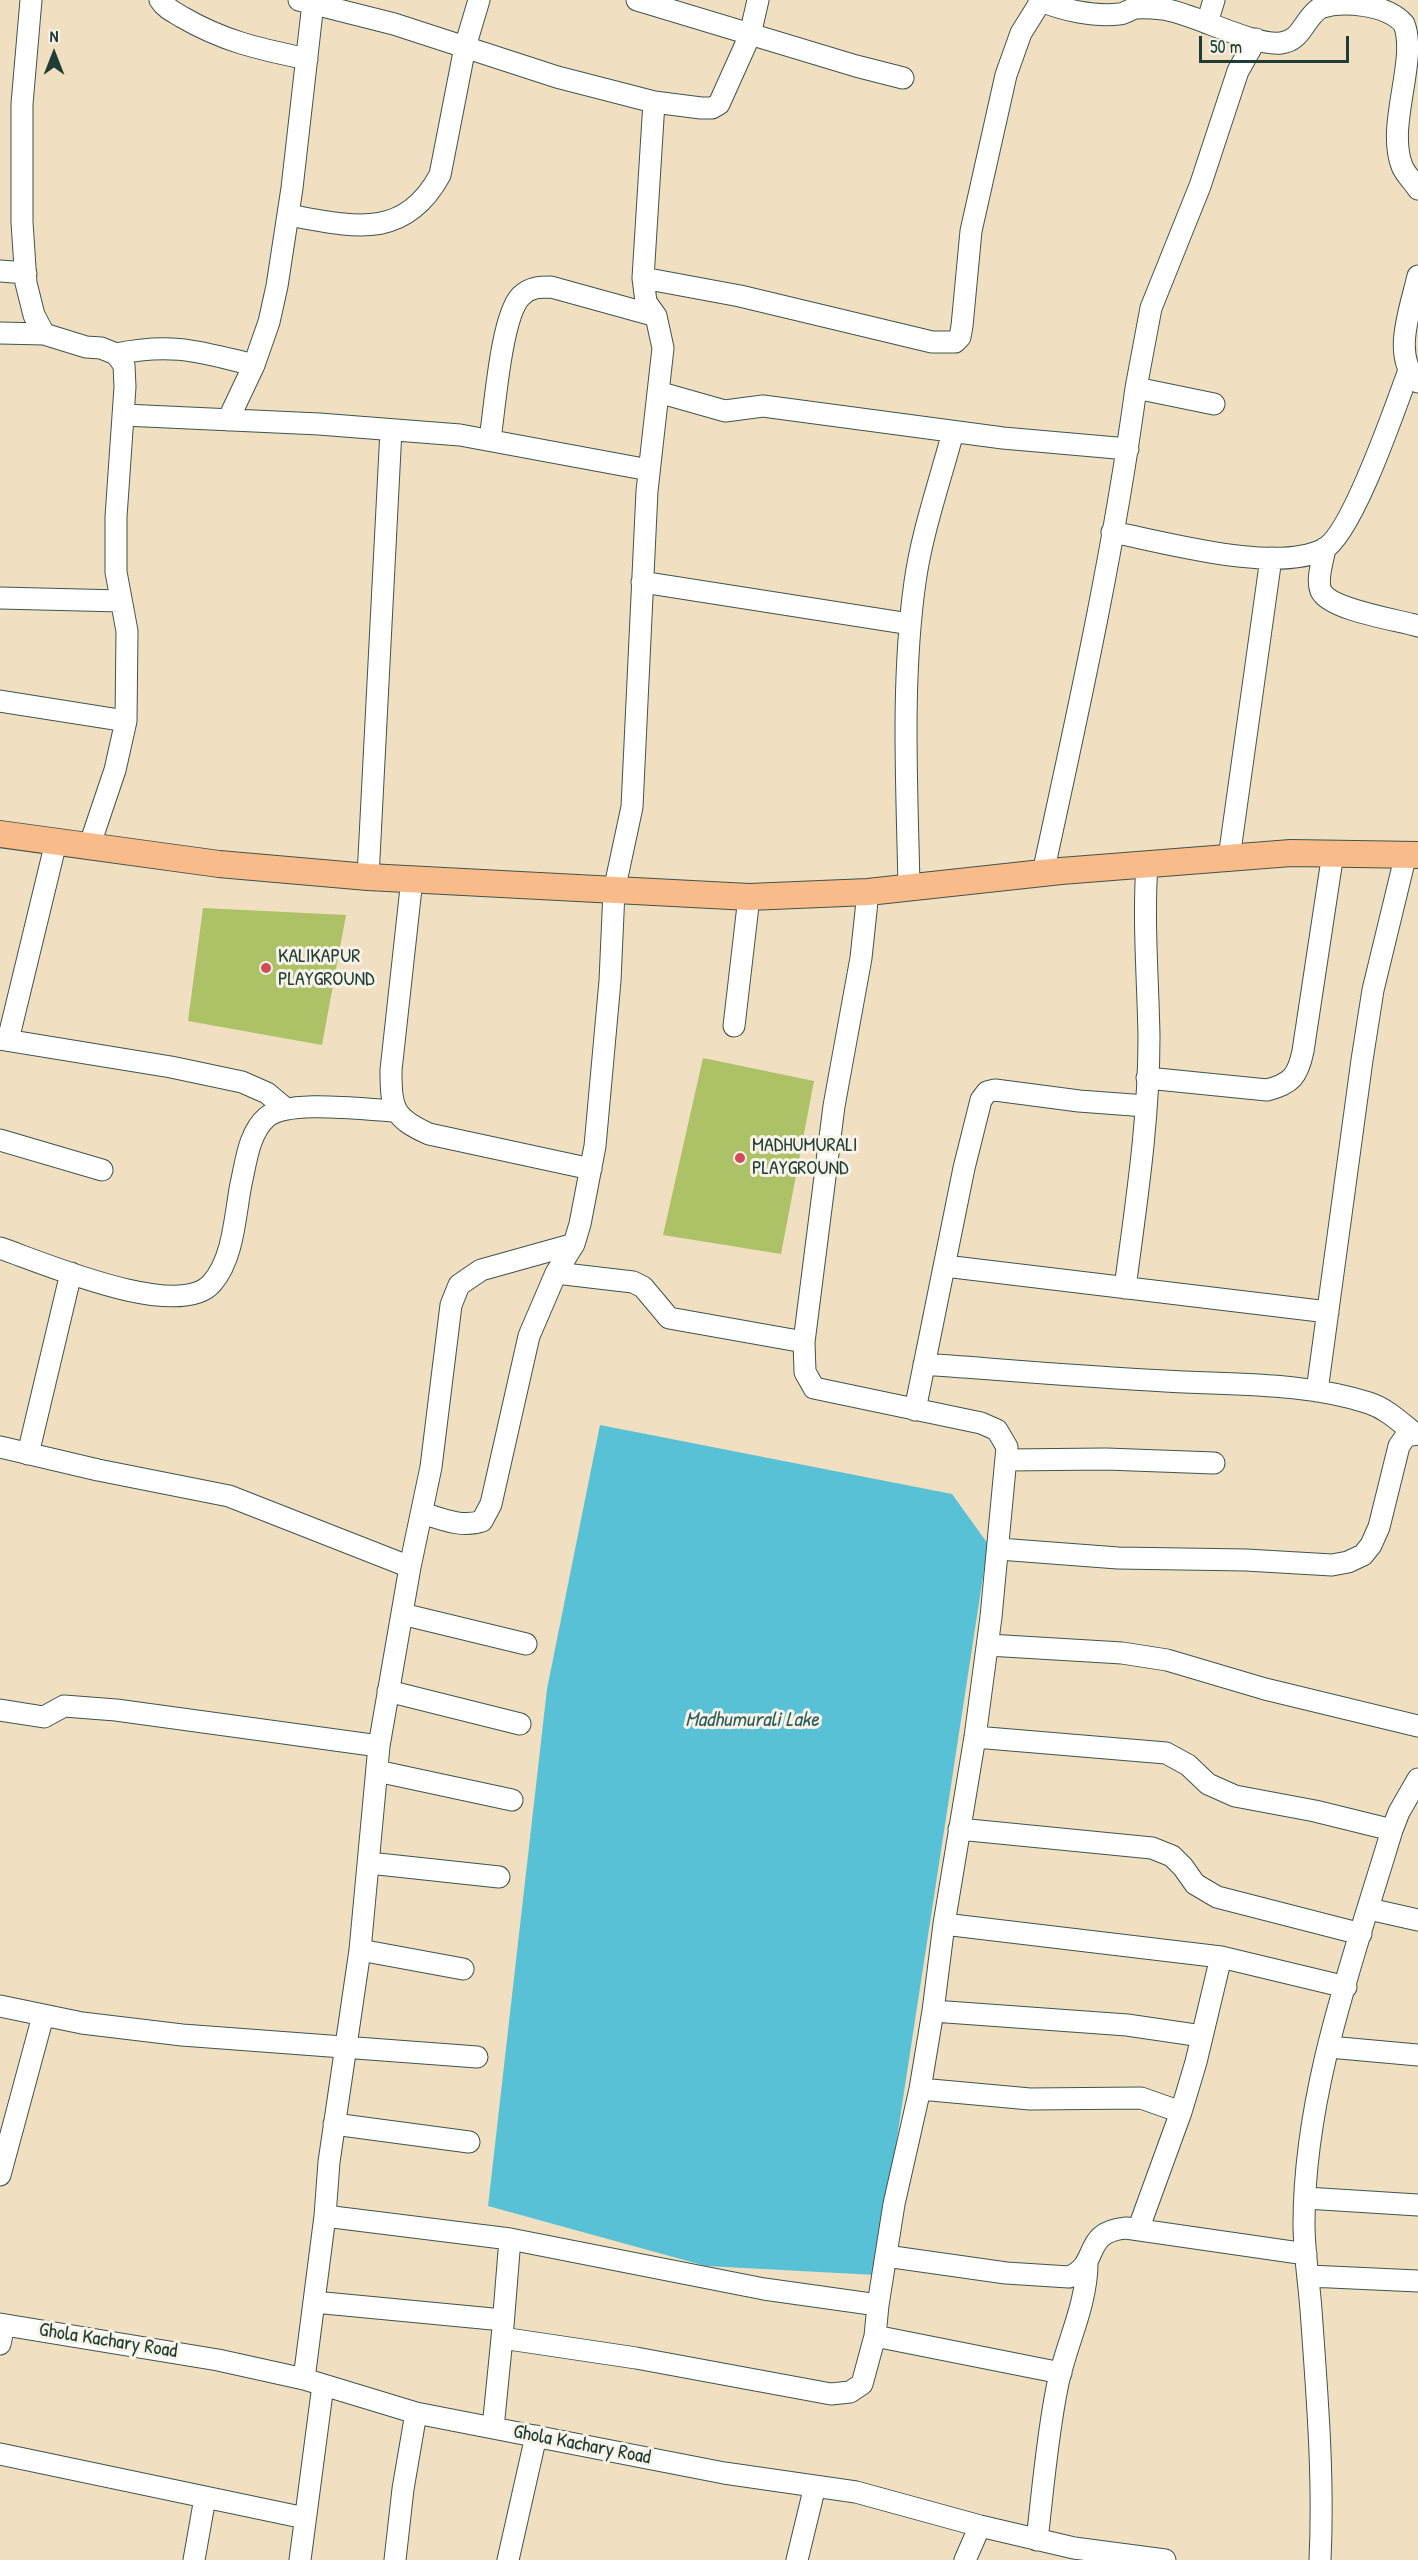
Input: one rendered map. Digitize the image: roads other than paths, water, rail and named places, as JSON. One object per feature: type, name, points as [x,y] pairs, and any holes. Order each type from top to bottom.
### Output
[{"type":"main road","points":[[0,834],[219,864],[368,877],[749,897],[868,892],[1043,873],[1229,858],[1333,853],[1412,855]]},
{"type":"street","points":[[31,0],[22,104],[22,222],[26,273],[34,315],[44,334]]},
{"type":"street","points":[[160,0],[164,6],[196,25],[241,45],[307,59]]},
{"type":"street","points":[[288,214],[363,226],[401,216],[419,204],[432,190],[440,175],[465,47],[479,0]]},
{"type":"street","points":[[637,0],[903,78]]},
{"type":"street","points":[[228,420],[254,365],[269,322],[288,214],[307,59],[306,2],[394,24],[557,77],[654,102],[712,108],[719,104],[750,35],[758,0]]},
{"type":"street","points":[[643,278],[740,296],[914,339],[955,342],[960,337],[962,326],[971,231],[1006,75],[1021,33],[1040,0],[1052,6],[1082,6],[1110,15],[1121,14],[1134,8],[1165,9],[1256,39],[1279,44],[1292,40],[1318,9],[1330,3],[1346,2],[1370,6],[1390,13],[1405,25],[1415,42],[1411,80],[1400,131],[1399,154],[1402,168],[1418,189]]},
{"type":"street","points":[[1207,23],[1214,0]]},
{"type":"street","points":[[1043,873],[1088,665],[1128,449],[1136,388],[1151,308],[1200,186],[1238,71],[1256,39]]},
{"type":"street","points":[[422,1513],[460,1524],[472,1524],[482,1521],[491,1504],[529,1336],[556,1273],[574,1244],[595,1146],[610,981],[614,891],[632,807],[649,470],[663,348],[656,316],[646,302],[643,278],[654,102]]},
{"type":"street","points":[[0,271],[26,273]]},
{"type":"street","points":[[1112,532],[1235,555],[1271,558],[1298,557],[1325,548],[1347,523],[1413,378],[1403,353],[1418,276]]},
{"type":"street","points":[[490,439],[505,338],[511,313],[521,296],[536,286],[551,287],[656,316]]},
{"type":"street","points":[[0,333],[44,334],[62,341],[101,348],[116,354],[164,347],[188,349],[254,365]]},
{"type":"street","points":[[89,847],[115,770],[126,721],[127,631],[116,572],[116,517],[124,415],[124,365],[116,354]]},
{"type":"street","points":[[1136,388],[1214,404]]},
{"type":"street","points":[[658,392],[725,411],[763,406],[953,432],[1128,449]]},
{"type":"street","points":[[124,415],[391,430],[490,439],[649,470]]},
{"type":"street","points":[[368,877],[391,430]]},
{"type":"street","points":[[909,886],[910,624],[915,579],[953,432]]},
{"type":"street","points":[[1325,548],[1320,575],[1321,590],[1330,600],[1354,609],[1418,626]]},
{"type":"street","points":[[1229,858],[1271,558]]},
{"type":"street","points":[[642,582],[910,624]]},
{"type":"street","points":[[0,598],[121,601]]},
{"type":"street","points":[[0,701],[126,721]]},
{"type":"street","points":[[56,842],[4,1039],[171,1067],[242,1082],[267,1094],[285,1108]]},
{"type":"street","points":[[1147,1078],[1267,1090],[1281,1086],[1294,1077],[1300,1067],[1303,1052],[1333,853]]},
{"type":"street","points":[[1317,1391],[1362,1060],[1374,990],[1412,855]]},
{"type":"street","points":[[1125,1287],[1144,1144],[1146,1106],[1149,1038],[1144,901],[1147,864]]},
{"type":"street","points":[[412,879],[391,1070],[391,1094],[396,1111],[408,1125],[429,1134],[591,1169]]},
{"type":"street","points":[[314,2302],[502,2329],[636,2358],[831,2394],[850,2392],[862,2384],[875,2336],[878,2305],[904,2152],[920,2089],[933,2011],[944,1924],[988,1645],[1007,1447],[997,1430],[981,1423],[814,1388],[805,1372],[804,1342],[834,1106],[861,958],[868,892]]},
{"type":"street","points":[[734,1026],[749,897]]},
{"type":"street","points":[[915,1410],[964,1168],[981,1100],[987,1092],[995,1090],[1079,1101],[1146,1106]]},
{"type":"street","points":[[0,1248],[141,1294],[173,1296],[193,1293],[211,1285],[221,1268],[228,1249],[247,1157],[257,1129],[267,1116],[285,1108],[303,1106],[396,1111]]},
{"type":"street","points":[[0,1140],[102,1170]]},
{"type":"street","points":[[300,2560],[305,2518],[313,2382],[314,2302],[329,2162],[360,1950],[379,1746],[410,1566],[431,1467],[451,1305],[459,1285],[481,1270],[574,1244]]},
{"type":"street","points":[[945,1266],[1328,1312]]},
{"type":"street","points":[[28,1454],[71,1273]]},
{"type":"street","points":[[556,1273],[633,1282],[643,1287],[669,1318],[804,1342]]},
{"type":"street","points":[[924,1364],[1317,1391],[1371,1403],[1390,1413],[1416,1434]]},
{"type":"street","points":[[999,1549],[1118,1558],[1246,1560],[1332,1565],[1348,1562],[1363,1555],[1371,1545],[1379,1527],[1399,1446],[1406,1436],[1416,1434]]},
{"type":"street","points":[[0,1447],[230,1496],[410,1566]]},
{"type":"street","points":[[1006,1460],[1106,1459],[1214,1463]]},
{"type":"street","points":[[402,1614],[526,1644]]},
{"type":"street","points":[[988,1645],[1122,1653],[1167,1660],[1265,1689],[1418,1726]]},
{"type":"street","points":[[388,1691],[520,1724]]},
{"type":"street","points":[[0,1710],[44,1717],[64,1706],[116,1710],[379,1746]]},
{"type":"street","points":[[975,1737],[1166,1753],[1188,1765],[1208,1784],[1234,1796],[1315,1811],[1392,1830]]},
{"type":"street","points":[[377,1771],[512,1800]]},
{"type":"street","points":[[1320,2560],[1323,2505],[1306,2254],[1306,2198],[1317,2105],[1329,2047],[1392,1830],[1398,1812],[1418,1779]]},
{"type":"street","points":[[959,1829],[1152,1848],[1172,1856],[1195,1884],[1217,1897],[1361,1934]]},
{"type":"street","points":[[369,1863],[499,1877]]},
{"type":"street","points":[[1369,1909],[1418,1920]]},
{"type":"street","points":[[944,1924],[1221,1957],[1346,1987]]},
{"type":"street","points":[[360,1950],[463,1969]]},
{"type":"street","points":[[1138,2230],[1181,2112],[1221,1957]]},
{"type":"street","points":[[0,2006],[82,2023],[182,2035],[477,2057]]},
{"type":"street","points":[[933,2011],[1127,2025],[1202,2036]]},
{"type":"street","points":[[0,2175],[8,2115],[43,2016]]},
{"type":"street","points":[[1329,2047],[1418,2055]]},
{"type":"street","points":[[920,2089],[1030,2100],[1141,2098],[1181,2112]]},
{"type":"street","points":[[334,2124],[469,2142]]},
{"type":"street","points":[[1306,2198],[1418,2205]]},
{"type":"street","points":[[325,2216],[510,2239],[764,2289],[878,2305]]},
{"type":"street","points":[[886,2256],[1047,2277],[1069,2277],[1078,2273],[1087,2263],[1099,2236],[1111,2229],[1138,2230],[1306,2254]]},
{"type":"street","points":[[493,2428],[510,2239]]},
{"type":"street","points":[[1037,2540],[1051,2423],[1061,2373],[1085,2292],[1087,2263]]},
{"type":"street","points":[[1309,2276],[1418,2281]]},
{"type":"street","name":"Ghola Kachary Road","points":[[1,2331],[159,2348],[313,2382],[416,2413],[724,2473],[815,2486],[905,2504],[1037,2540],[1073,2554],[1165,2560]]},
{"type":"street","points":[[875,2336],[1061,2373]]},
{"type":"street","points":[[395,2560],[403,2489],[416,2413]]},
{"type":"street","points":[[508,2560],[536,2436]]},
{"type":"street","points":[[0,2454],[305,2518]]},
{"type":"street","points":[[797,2560],[815,2486]]},
{"type":"street","points":[[194,2560],[205,2498]]},
{"type":"street","points":[[965,2560],[980,2526]]},
{"type":"water","name":"Madhumurali Lake","points":[[600,1425],[952,1494],[988,1544],[876,2275],[706,2266],[488,2206],[547,1689]]},
{"type":"place","name":"KALIKAPUR PLAYGROUND","points":[[266,968]]},
{"type":"place","name":"MADHUMURALI PLAYGROUND","points":[[740,1158]]}]
